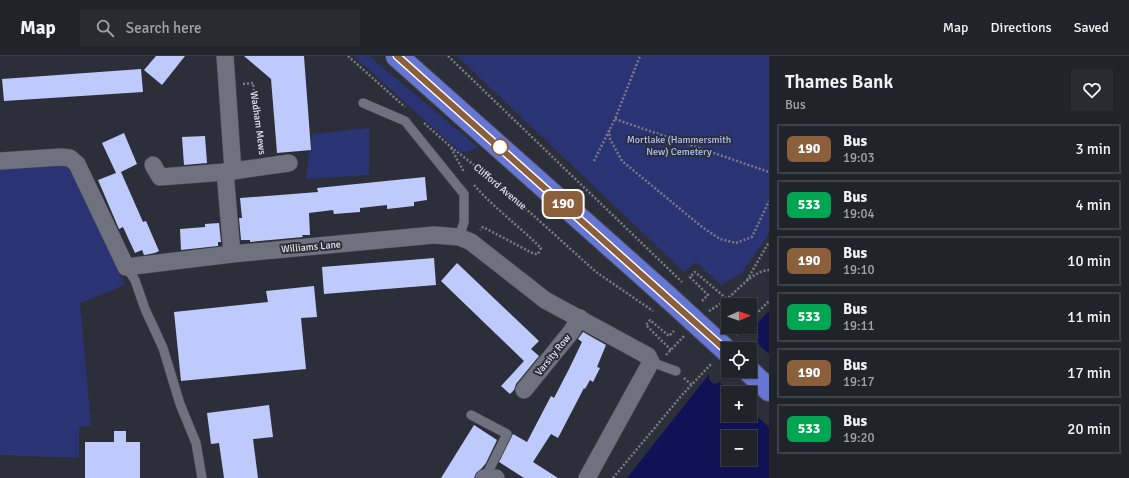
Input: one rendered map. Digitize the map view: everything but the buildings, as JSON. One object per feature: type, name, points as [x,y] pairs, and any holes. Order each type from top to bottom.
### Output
[{"type":"highway","points":[[397,56],[721,346]]},
{"type":"highway","points":[[756,378],[769,390]]},
{"type":"street","points":[[224,56],[232,254]]},
{"type":"street","points":[[0,161],[61,157],[70,158],[77,164],[126,267]]},
{"type":"street","name":"Wadham Mews","points":[[153,165],[160,177],[229,172],[289,162]]},
{"type":"street","name":"Williams Lane","points":[[126,267],[232,254],[434,235],[459,237],[472,242],[545,300],[648,356],[651,362]]},
{"type":"street","name":"Varsity Row","points":[[524,390],[571,332],[580,318]]},
{"type":"street","points":[[587,478],[651,362]]},
{"type":"street","points":[[484,478],[496,478]]},
{"type":"lane","points":[[363,103],[405,121],[464,194],[464,222],[459,237]]},
{"type":"lane","points":[[126,267],[135,280],[145,309],[163,348],[180,404],[196,443],[202,478]]},
{"type":"lane","points":[[651,362],[676,371]]},
{"type":"lane","points":[[471,415],[507,434],[484,478]]},
{"type":"path","points":[[348,56],[408,110]]},
{"type":"path","points":[[448,56],[669,298]]},
{"type":"path","points":[[594,161],[615,119],[640,56]]},
{"type":"path","name":"Wadham Mews","points":[[226,86],[253,83],[264,166]]},
{"type":"path","name":"Clifford Avenue","points":[[419,118],[451,147],[503,188],[596,272],[669,298]]},
{"type":"path","points":[[615,119],[769,172]]},
{"type":"path","points":[[609,130],[610,139],[622,161],[720,239],[736,243],[752,237],[769,201]]},
{"type":"path","points":[[451,147],[465,174]]},
{"type":"path","points":[[459,237],[478,232],[483,227],[534,254],[538,254],[540,251],[540,248],[487,200],[474,184]]},
{"type":"path","points":[[747,281],[769,242]]},
{"type":"path","points":[[765,270],[769,268]]},
{"type":"path","points":[[702,301],[708,295],[690,277],[695,272],[726,298]]},
{"type":"path","points":[[757,313],[769,301]]},
{"type":"path","points":[[672,350],[646,325],[650,320],[669,336],[674,331]]},
{"type":"path","points":[[613,478],[682,395],[704,371]]},
{"type":"green space","points":[[354,56],[369,56],[479,148],[461,153]]},
{"type":"green space","name":"Mortlake (Hammersmith New) Cemetery","points":[[457,56],[769,56],[769,233],[767,237],[742,273],[721,285],[696,262],[684,272]]},
{"type":"green space","points":[[369,128],[369,175],[306,179],[312,134]]},
{"type":"green space","points":[[62,165],[68,168],[87,200],[125,285],[80,303],[91,426],[79,427],[79,458],[0,455],[0,168]]},
{"type":"shaded area","points":[[769,311],[769,478],[627,478],[710,373],[709,379],[714,384],[731,378],[757,378],[757,352],[759,346],[757,342],[759,336],[757,334],[757,324]]},
{"type":"pier","points":[[754,334],[759,336],[757,342],[755,342],[757,336]]},
{"type":"pier","points":[[757,342],[769,354],[769,427],[757,416],[757,386],[723,386],[719,382],[714,384],[709,379],[709,371],[711,372],[711,379],[714,382],[721,378],[757,378]]},
{"type":"bus line","name":"190","points":[[397,56],[721,346]]}]
